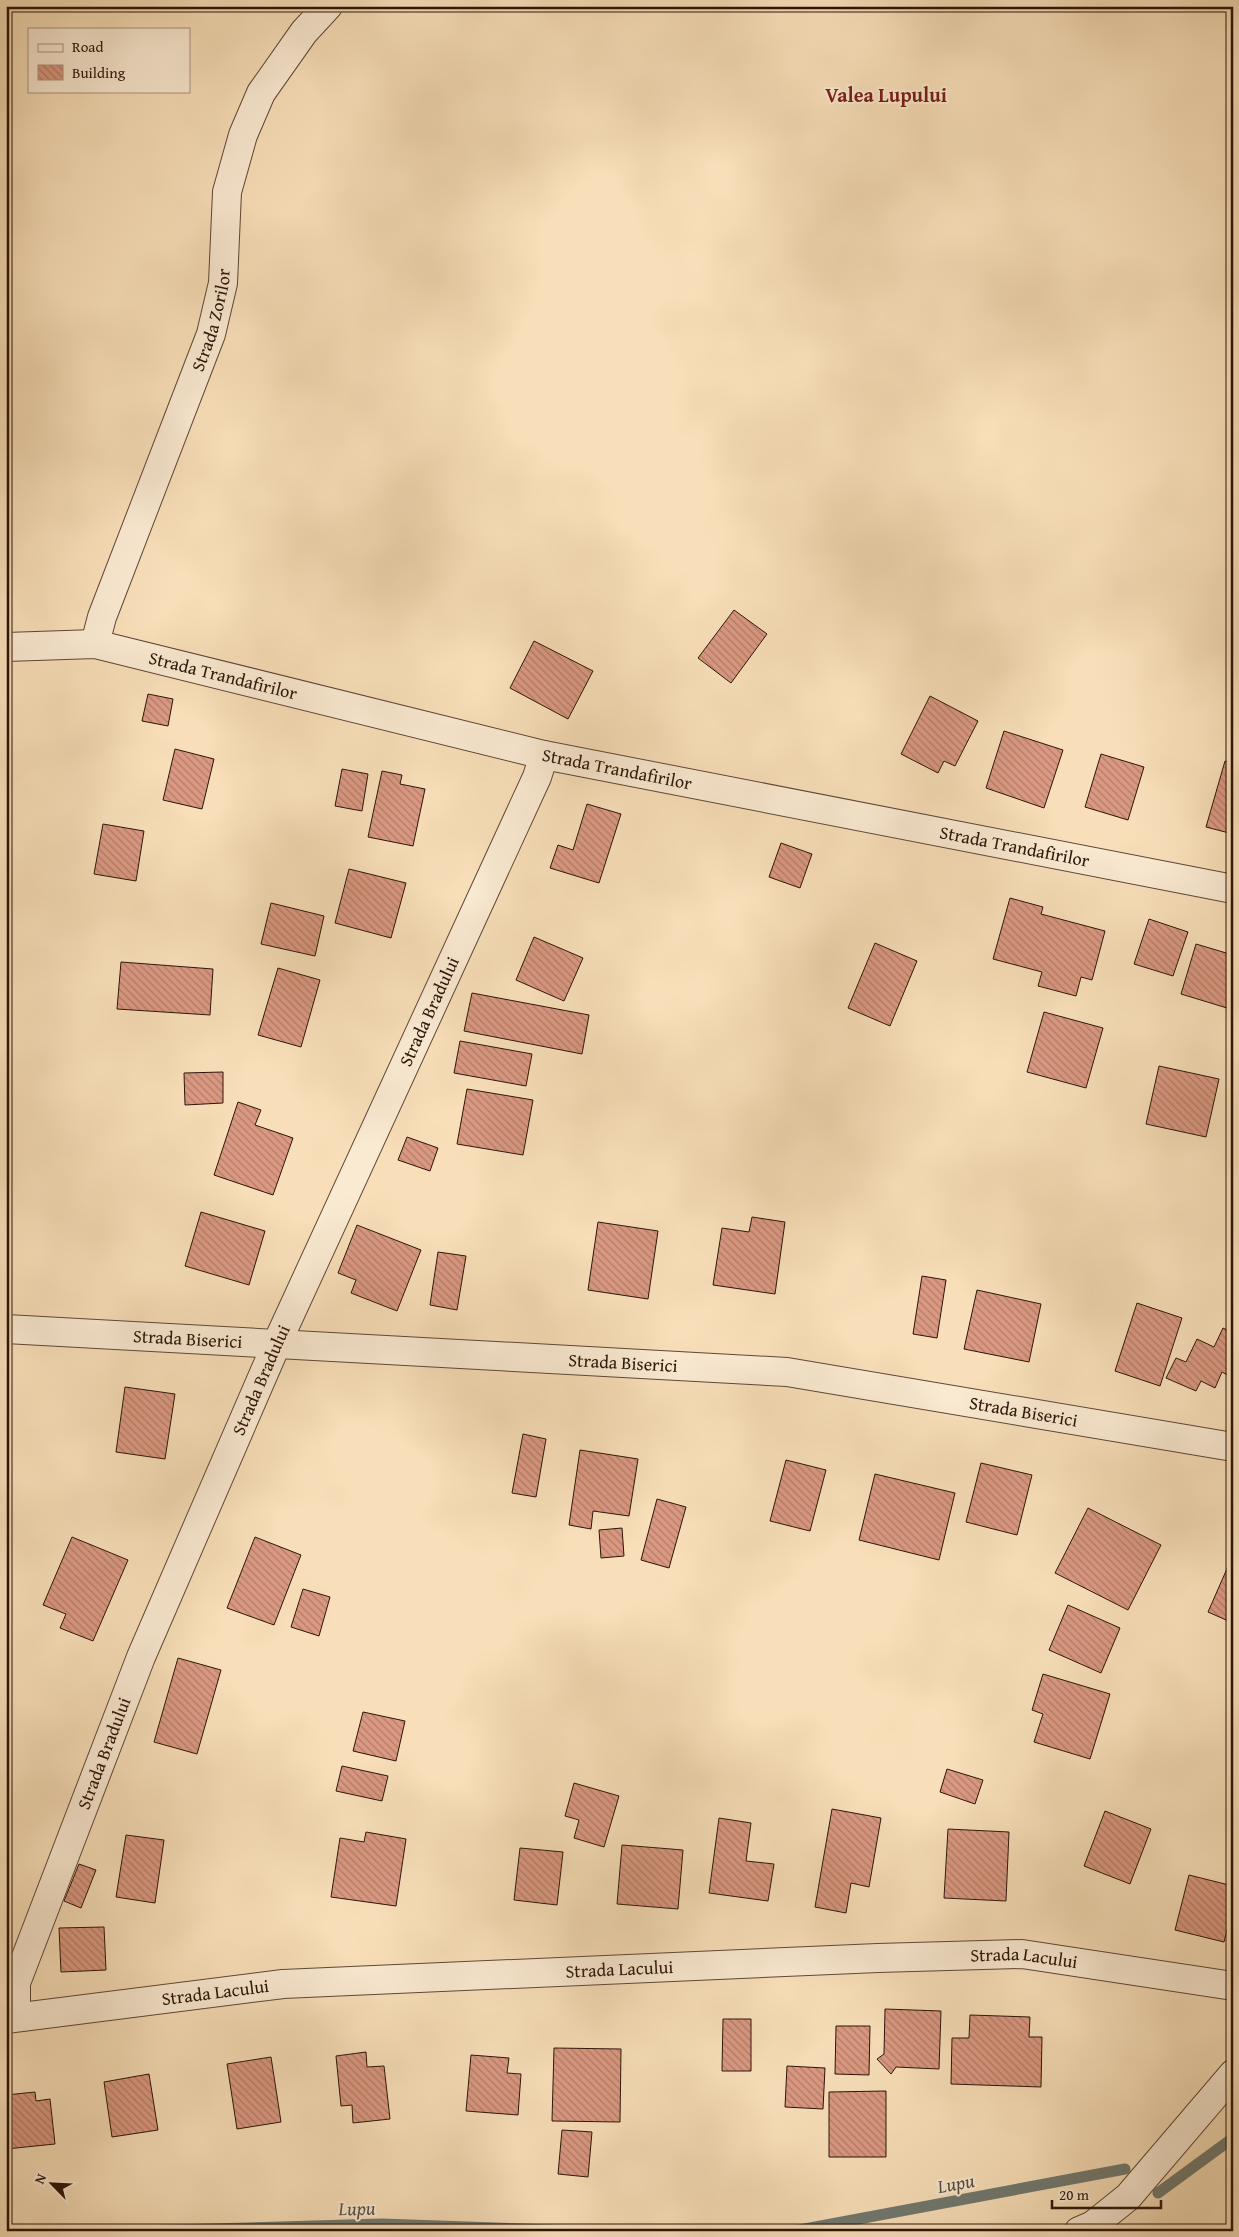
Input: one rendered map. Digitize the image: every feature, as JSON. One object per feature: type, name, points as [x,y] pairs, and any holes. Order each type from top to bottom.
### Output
[{"type":"street","name":"Strada Zorilor","points":[[95,644],[102,617],[211,334],[223,283],[227,192],[243,135],[261,93],[304,32],[328,6]]},
{"type":"street","name":"Strada Trandafirilor","points":[[6,647],[95,644],[544,754],[1233,889]]},
{"type":"street","name":"Strada Bradului","points":[[11,2018],[16,1983],[141,1657],[277,1342],[537,777],[544,754]]},
{"type":"street","name":"Strada Biserici","points":[[6,1330],[277,1342],[787,1372],[1233,1447]]},
{"type":"street","name":"Strada Lacului","points":[[11,2018],[283,1984],[868,1958],[1022,1954],[1233,1986]]},
{"type":"street","points":[[1079,2231],[1093,2225],[1128,2197],[1233,2074]]},
{"type":"building","points":[[734,610],[767,634],[731,683],[698,658]]},
{"type":"building","points":[[534,641],[593,671],[568,719],[510,688]]},
{"type":"building","points":[[148,694],[173,699],[168,726],[142,721]]},
{"type":"building","points":[[930,696],[978,721],[955,766],[944,761],[938,773],[901,754]]},
{"type":"building","points":[[1004,731],[1063,750],[1044,808],[986,788]]},
{"type":"building","points":[[6,745],[10,745],[10,783],[6,783]]},
{"type":"building","points":[[175,749],[214,759],[202,809],[163,800]]},
{"type":"building","points":[[1101,754],[1144,767],[1128,820],[1085,807]]},
{"type":"building","points":[[1225,761],[1233,763],[1233,834],[1206,827]]},
{"type":"building","points":[[342,769],[368,774],[362,811],[335,806]]},
{"type":"building","points":[[382,771],[402,775],[400,784],[425,789],[413,846],[368,837]]},
{"type":"building","points":[[587,804],[621,814],[599,883],[550,868],[558,845],[573,850]]},
{"type":"building","points":[[103,824],[144,831],[136,881],[94,874]]},
{"type":"building","points":[[781,843],[812,854],[800,888],[769,877]]},
{"type":"building","points":[[349,869],[406,883],[391,938],[335,923]]},
{"type":"building","points":[[1010,898],[1043,907],[1041,914],[1105,931],[1092,980],[1081,977],[1076,996],[1038,986],[1042,972],[993,959]]},
{"type":"building","points":[[271,903],[324,916],[315,956],[261,944]]},
{"type":"building","points":[[1149,919],[1188,932],[1173,976],[1134,964]]},
{"type":"building","points":[[534,937],[583,958],[564,1001],[516,980]]},
{"type":"building","points":[[875,943],[917,961],[890,1026],[848,1008]]},
{"type":"building","points":[[1196,944],[1233,955],[1233,988],[1227,1008],[1181,994]]},
{"type":"building","points":[[121,962],[213,969],[210,1015],[117,1009]]},
{"type":"building","points":[[278,968],[320,980],[301,1047],[258,1035]]},
{"type":"building","points":[[472,993],[589,1015],[582,1054],[464,1031]]},
{"type":"building","points":[[1044,1012],[1103,1028],[1086,1088],[1027,1072]]},
{"type":"building","points":[[460,1041],[532,1054],[526,1086],[454,1073]]},
{"type":"building","points":[[1159,1066],[1219,1079],[1206,1137],[1146,1124]]},
{"type":"building","points":[[223,1072],[223,1103],[185,1105],[184,1073]]},
{"type":"building","points":[[467,1089],[533,1100],[523,1155],[457,1144]]},
{"type":"building","points":[[238,1102],[261,1110],[255,1125],[293,1138],[273,1195],[214,1175]]},
{"type":"building","points":[[407,1137],[438,1148],[430,1171],[398,1160]]},
{"type":"building","points":[[201,1212],[265,1231],[249,1285],[185,1266]]},
{"type":"building","points":[[752,1217],[785,1222],[775,1294],[713,1285],[722,1228],[749,1232]]},
{"type":"building","points":[[598,1222],[658,1231],[648,1299],[588,1290]]},
{"type":"building","points":[[357,1225],[421,1250],[397,1311],[351,1293],[356,1280],[338,1273]]},
{"type":"building","points":[[438,1252],[466,1256],[457,1310],[430,1305]]},
{"type":"building","points":[[922,1276],[946,1280],[937,1338],[913,1334]]},
{"type":"building","points":[[977,1290],[1041,1304],[1029,1362],[964,1349]]},
{"type":"building","points":[[1137,1303],[1182,1318],[1160,1386],[1115,1371]]},
{"type":"building","points":[[1223,1328],[1233,1333],[1233,1378],[1222,1372],[1215,1388],[1201,1381],[1196,1391],[1166,1378],[1176,1358],[1186,1362],[1197,1339],[1214,1347]]},
{"type":"building","points":[[125,1387],[175,1394],[165,1459],[116,1452]]},
{"type":"building","points":[[523,1434],[546,1439],[536,1497],[512,1493]]},
{"type":"building","points":[[580,1450],[638,1459],[629,1516],[593,1511],[591,1529],[569,1525]]},
{"type":"building","points":[[786,1460],[826,1470],[810,1531],[770,1521]]},
{"type":"building","points":[[981,1463],[1032,1475],[1017,1535],[966,1522]]},
{"type":"building","points":[[875,1474],[955,1493],[939,1560],[859,1540]]},
{"type":"building","points":[[657,1499],[686,1507],[669,1568],[641,1560]]},
{"type":"building","points":[[1088,1508],[1161,1545],[1128,1610],[1055,1573]]},
{"type":"building","points":[[622,1528],[624,1556],[601,1558],[599,1530]]},
{"type":"building","points":[[72,1537],[128,1560],[93,1641],[60,1628],[66,1614],[43,1605]]},
{"type":"building","points":[[255,1537],[301,1555],[274,1625],[227,1608]]},
{"type":"building","points":[[1233,1555],[1233,1623],[1208,1612]]},
{"type":"building","points":[[303,1589],[330,1597],[319,1636],[291,1627]]},
{"type":"building","points":[[1068,1605],[1120,1628],[1101,1673],[1049,1650]]},
{"type":"building","points":[[178,1658],[221,1670],[197,1754],[154,1742]]},
{"type":"building","points":[[1043,1674],[1110,1694],[1090,1759],[1034,1742],[1043,1714],[1032,1710]]},
{"type":"building","points":[[363,1712],[405,1721],[396,1761],[353,1751]]},
{"type":"building","points":[[342,1766],[388,1776],[382,1801],[336,1791]]},
{"type":"building","points":[[947,1769],[983,1780],[975,1804],[940,1792]]},
{"type":"building","points":[[574,1783],[619,1796],[604,1847],[574,1838],[579,1820],[565,1816]]},
{"type":"building","points":[[832,1809],[881,1818],[869,1887],[851,1883],[846,1913],[815,1907]]},
{"type":"building","points":[[1105,1811],[1151,1829],[1130,1884],[1084,1866]]},
{"type":"building","points":[[719,1818],[751,1823],[746,1861],[774,1864],[768,1901],[709,1893]]},
{"type":"building","points":[[948,1829],[1009,1832],[1006,1901],[944,1898]]},
{"type":"building","points":[[366,1832],[406,1839],[396,1906],[331,1897],[340,1838],[364,1842]]},
{"type":"building","points":[[126,1835],[164,1840],[155,1903],[116,1897]]},
{"type":"building","points":[[622,1845],[683,1850],[678,1909],[617,1904]]},
{"type":"building","points":[[520,1848],[563,1852],[557,1905],[514,1900]]},
{"type":"building","points":[[79,1864],[96,1870],[81,1908],[64,1901]]},
{"type":"building","points":[[1189,1875],[1233,1886],[1233,1907],[1224,1942],[1175,1930]]},
{"type":"building","points":[[104,1927],[106,1970],[61,1972],[59,1928]]},
{"type":"building","points":[[885,2009],[941,2011],[939,2069],[896,2067],[891,2074],[877,2059],[884,2054]]},
{"type":"building","points":[[970,2015],[1030,2017],[1029,2037],[1042,2037],[1041,2087],[951,2084],[952,2038],[969,2038]]},
{"type":"building","points":[[723,2019],[751,2019],[751,2071],[722,2071]]},
{"type":"building","points":[[836,2026],[870,2026],[869,2075],[835,2074]]},
{"type":"building","points":[[554,2048],[621,2049],[620,2122],[552,2121]]},
{"type":"building","points":[[366,2052],[367,2067],[384,2066],[390,2119],[353,2123],[352,2105],[341,2106],[336,2056]]},
{"type":"building","points":[[471,2055],[509,2058],[507,2073],[521,2074],[518,2115],[466,2111]]},
{"type":"building","points":[[271,2057],[281,2122],[237,2129],[227,2064]]},
{"type":"building","points":[[787,2066],[825,2068],[823,2109],[785,2107]]},
{"type":"building","points":[[149,2074],[158,2130],[112,2137],[104,2082]]},
{"type":"building","points":[[886,2091],[886,2157],[829,2157],[829,2092]]},
{"type":"building","points":[[35,2092],[36,2101],[50,2099],[55,2144],[6,2149],[6,2095]]},
{"type":"building","points":[[562,2130],[592,2132],[588,2177],[558,2174]]},
{"type":"waterway","name":"Lupu","points":[[1158,2193],[1233,2138]]},
{"type":"waterway","name":"Lupu","points":[[794,2231],[1125,2169]]},
{"type":"waterway","name":"Lupu","points":[[139,2231],[382,2224],[577,2231]]},
{"type":"district","name":"Valea Lupului","points":[[886,95]]}]
